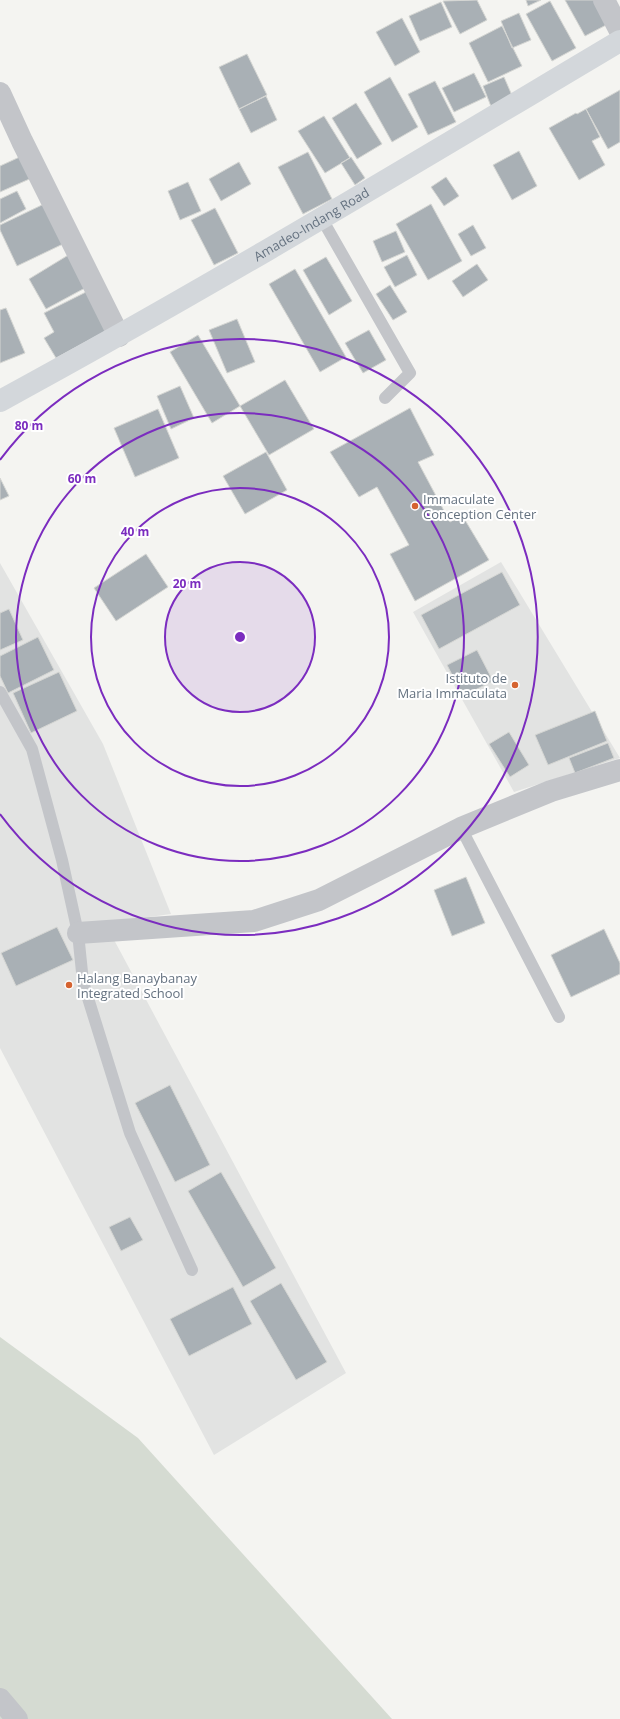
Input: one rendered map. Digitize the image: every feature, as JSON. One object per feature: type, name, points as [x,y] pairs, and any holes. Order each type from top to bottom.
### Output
[{"type":"main road","name":"Amadeo-Indang Road","points":[[0,401],[119,336],[322,219],[620,41]]},
{"type":"street","points":[[604,0],[620,30]]},
{"type":"street","points":[[0,93],[22,141],[119,336]]},
{"type":"street","points":[[78,933],[254,921],[319,900],[461,828],[551,791],[620,770]]},
{"type":"street","points":[[0,1699],[17,1719]]},
{"type":"lane","points":[[322,219],[410,373],[385,398]]},
{"type":"lane","points":[[0,692],[32,749],[62,860],[78,933],[83,982],[130,1133],[192,1270]]},
{"type":"lane","points":[[461,828],[559,1017]]},
{"type":"shaded area","name":"Istituto de Maria Immaculata","points":[[501,562],[620,758],[514,792],[413,612]]},
{"type":"shaded area","name":"Halang Banaybanay Integrated School","points":[[0,563],[103,744],[171,914],[105,923],[346,1373],[214,1455],[0,1048]]},
{"type":"shaded area","points":[[0,1337],[138,1438],[392,1719],[0,1719]]},
{"type":"building","points":[[477,0],[487,20],[460,34],[443,1]]},
{"type":"building","points":[[526,0],[541,0],[528,6]]},
{"type":"building","points":[[565,0],[597,0],[610,23],[585,36]]},
{"type":"building","points":[[550,1],[576,48],[552,61],[526,14]]},
{"type":"building","points":[[441,2],[452,27],[420,41],[409,16]]},
{"type":"building","points":[[519,13],[531,40],[512,48],[501,21]]},
{"type":"building","points":[[402,18],[420,52],[395,66],[376,32]]},
{"type":"building","points":[[502,26],[522,66],[488,82],[469,43]]},
{"type":"building","points":[[247,54],[267,95],[239,109],[219,67]]},
{"type":"building","points":[[474,73],[486,97],[454,112],[442,88]]},
{"type":"building","points":[[390,77],[418,127],[392,142],[364,92]]},
{"type":"building","points":[[504,77],[514,100],[492,109],[483,86]]},
{"type":"building","points":[[435,81],[456,122],[428,135],[408,94]]},
{"type":"building","points":[[620,90],[620,142],[608,149],[586,109]]},
{"type":"building","points":[[266,96],[277,120],[251,133],[239,109]]},
{"type":"building","points":[[356,103],[382,144],[357,159],[332,118]]},
{"type":"building","points":[[586,109],[600,137],[592,141],[605,165],[579,180],[549,128]]},
{"type":"building","points":[[324,116],[350,158],[325,173],[298,131]]},
{"type":"building","points":[[519,151],[537,186],[512,200],[493,165]]},
{"type":"building","points":[[308,152],[332,199],[303,214],[278,167]]},
{"type":"building","points":[[24,155],[34,177],[0,192],[0,166]]},
{"type":"building","points":[[351,157],[365,178],[355,185],[341,163]]},
{"type":"building","points":[[239,162],[251,184],[221,201],[209,179]]},
{"type":"building","points":[[446,177],[459,196],[444,206],[431,187]]},
{"type":"building","points":[[188,182],[201,211],[180,220],[168,191]]},
{"type":"building","points":[[17,191],[26,209],[0,223],[0,199]]},
{"type":"building","points":[[44,204],[63,244],[17,266],[0,230],[0,225]]},
{"type":"building","points":[[431,204],[462,261],[428,280],[396,224]]},
{"type":"building","points":[[215,208],[238,253],[214,265],[191,220]]},
{"type":"building","points":[[473,225],[486,248],[471,256],[458,234]]},
{"type":"building","points":[[396,231],[405,252],[382,262],[373,241]]},
{"type":"building","points":[[70,254],[85,288],[46,309],[29,279]]},
{"type":"building","points":[[407,255],[417,275],[395,287],[384,267]]},
{"type":"building","points":[[326,257],[352,301],[329,315],[303,270]]},
{"type":"building","points":[[477,264],[488,280],[463,297],[452,281]]},
{"type":"building","points":[[295,269],[346,357],[320,372],[269,284]]},
{"type":"building","points":[[390,285],[407,312],[393,320],[376,294]]},
{"type":"building","points":[[88,291],[106,331],[56,358],[44,338],[54,332],[44,313]]},
{"type":"building","points":[[6,308],[25,353],[0,363],[0,310]]},
{"type":"building","points":[[237,319],[255,362],[227,373],[209,330]]},
{"type":"building","points":[[369,330],[386,360],[363,373],[345,343]]},
{"type":"building","points":[[198,335],[240,406],[212,423],[170,352]]},
{"type":"building","points":[[285,380],[314,429],[269,455],[240,406]]},
{"type":"building","points":[[180,386],[194,418],[171,429],[157,396]]},
{"type":"building","name":"Immaculate Conception Center","points":[[410,408],[434,455],[418,462],[450,522],[462,515],[489,560],[415,601],[390,554],[409,545],[377,487],[359,497],[330,452]]},
{"type":"building","points":[[158,409],[179,458],[135,477],[114,428]]},
{"type":"building","points":[[266,452],[287,490],[245,514],[223,476]]},
{"type":"building","points":[[0,478],[9,496],[0,500]]},
{"type":"building","points":[[146,554],[168,587],[116,621],[94,588]]},
{"type":"building","points":[[502,572],[520,605],[439,649],[421,615]]},
{"type":"building","points":[[9,609],[23,640],[0,650],[0,613]]},
{"type":"building","points":[[38,637],[54,670],[8,693],[0,676],[0,656]]},
{"type":"building","points":[[477,650],[493,681],[463,696],[447,665]]},
{"type":"building","points":[[59,672],[77,711],[31,733],[13,693]]},
{"type":"building","points":[[595,711],[607,741],[548,765],[535,735]]},
{"type":"building","points":[[509,732],[529,765],[510,777],[489,744]]},
{"type":"building","points":[[608,743],[614,758],[575,773],[569,758]]},
{"type":"building","points":[[466,877],[485,923],[452,936],[434,890]]},
{"type":"building","points":[[57,927],[73,960],[16,986],[1,953]]},
{"type":"building","points":[[604,929],[620,963],[620,974],[571,997],[551,955]]},
{"type":"building","points":[[170,1085],[210,1165],[175,1182],[135,1103]]},
{"type":"building","points":[[221,1172],[276,1268],[243,1287],[188,1191]]},
{"type":"building","points":[[130,1217],[143,1240],[121,1251],[109,1227]]},
{"type":"building","points":[[281,1283],[327,1362],[296,1380],[250,1301]]},
{"type":"building","points":[[233,1287],[252,1324],[189,1356],[170,1319]]},
{"type":"place","name":"Immaculate Conception Center","points":[[415,506]]},
{"type":"place","name":"Istituto de Maria Immaculata","points":[[515,685]]},
{"type":"place","name":"Halang Banaybanay Integrated School","points":[[69,985]]}]
